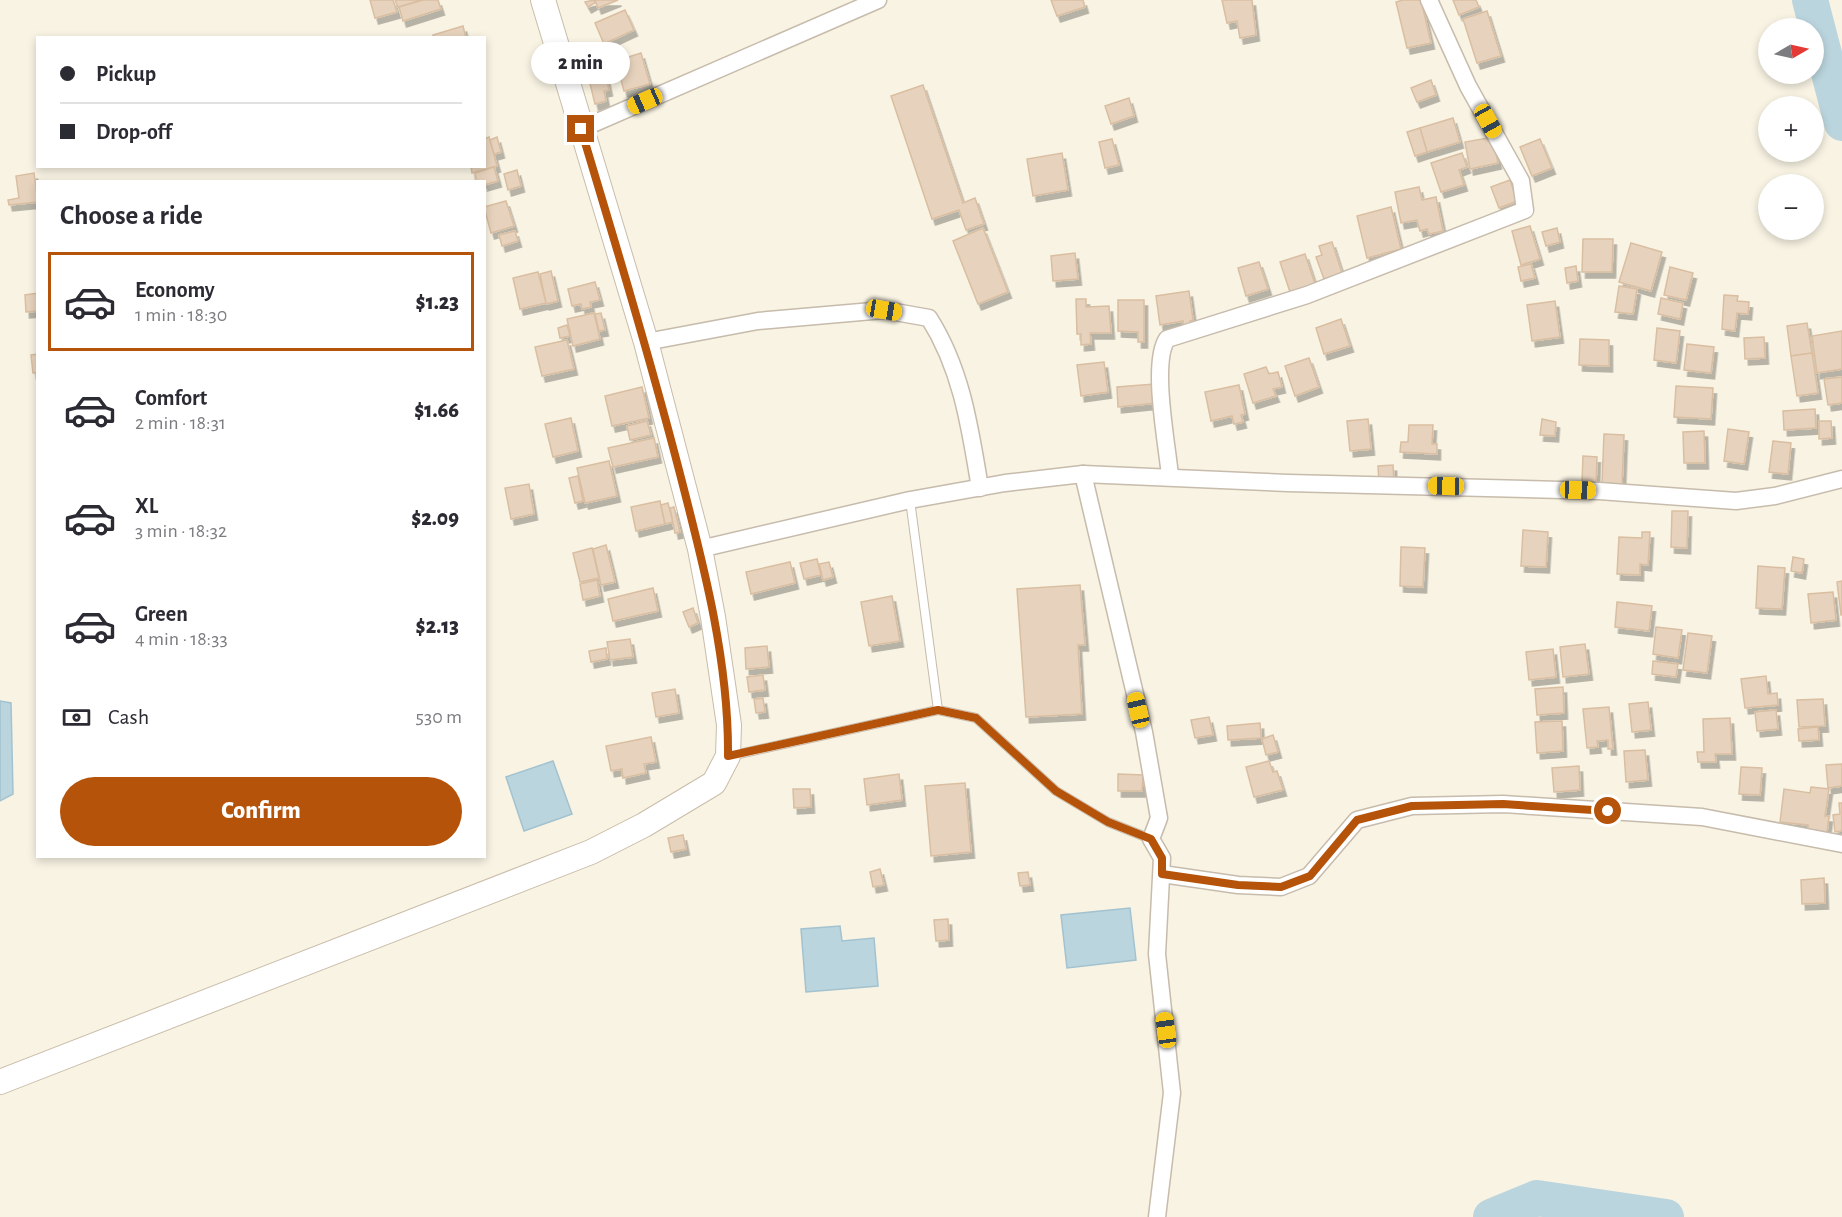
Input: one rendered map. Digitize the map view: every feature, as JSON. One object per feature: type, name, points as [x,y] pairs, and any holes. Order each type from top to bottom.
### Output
[{"type":"main road","points":[[0,1082],[591,852],[644,825],[714,783],[728,756],[729,725],[700,549],[646,342],[543,0]]},
{"type":"street","points":[[581,129],[878,0]]},
{"type":"street","points":[[1170,476],[1159,368],[1161,349],[1167,339],[1307,295],[1525,210],[1521,182],[1468,86],[1429,0]]},
{"type":"street","points":[[646,342],[758,321],[872,311],[884,310],[928,318],[945,344],[959,380],[980,488]]},
{"type":"street","points":[[1083,474],[1144,732],[1158,818],[1151,839],[1162,858],[1157,954],[1173,1093],[1157,1217]]},
{"type":"street","points":[[700,549],[910,500],[1083,474],[1170,476],[1288,483],[1599,491],[1736,501],[1775,496],[1842,479]]},
{"type":"street","points":[[1162,874],[1238,885],[1281,887],[1310,876],[1357,820],[1412,806],[1503,804],[1702,817],[1842,844]]},
{"type":"lane","points":[[910,500],[938,710]]},
{"type":"lane","points":[[728,756],[938,710],[976,718],[1056,791],[1108,822],[1151,839]]},
{"type":"water","points":[[0,701],[11,703],[13,794],[0,801]]},
{"type":"water","points":[[553,761],[572,814],[524,831],[506,777]]},
{"type":"water","points":[[1130,908],[1136,960],[1067,968],[1061,915]]},
{"type":"water","points":[[840,926],[842,941],[874,938],[878,986],[806,992],[801,929]]},
{"type":"building","points":[[370,0],[393,0],[397,12],[375,18]]},
{"type":"building","points":[[395,0],[422,0],[398,7]]},
{"type":"building","points":[[423,0],[438,0],[441,9],[403,21],[399,7]]},
{"type":"building","points":[[594,0],[595,3],[588,7],[585,2]]},
{"type":"building","points":[[595,0],[618,0],[598,8]]},
{"type":"building","points":[[1051,0],[1083,0],[1085,7],[1057,16]]},
{"type":"building","points":[[1222,0],[1252,0],[1256,35],[1240,38],[1237,21],[1227,23]]},
{"type":"building","points":[[1421,0],[1431,43],[1407,48],[1396,2]]},
{"type":"building","points":[[1453,0],[1476,0],[1479,7],[1459,15]]},
{"type":"building","points":[[625,10],[634,30],[604,44],[595,23]]},
{"type":"building","points":[[1487,11],[1501,56],[1477,63],[1463,19]]},
{"type":"building","points":[[463,26],[466,36],[433,36]]},
{"type":"building","points":[[641,53],[650,84],[624,91],[616,61]]},
{"type":"building","points":[[603,63],[609,90],[604,91],[606,101],[595,104],[586,67]]},
{"type":"building","points":[[1431,80],[1436,95],[1417,102],[1411,88]]},
{"type":"building","points":[[923,85],[963,203],[975,198],[984,224],[966,230],[959,210],[932,219],[891,96]]},
{"type":"building","points":[[1129,98],[1134,116],[1111,124],[1105,106]]},
{"type":"building","points":[[1453,118],[1460,142],[1427,152],[1420,128]]},
{"type":"building","points":[[1420,128],[1427,152],[1415,156],[1407,132]]},
{"type":"building","points":[[489,137],[497,166],[472,173],[471,168],[486,168],[486,138]]},
{"type":"building","points":[[497,137],[501,152],[494,154],[490,140]]},
{"type":"building","points":[[1493,137],[1498,163],[1470,169],[1465,142]]},
{"type":"building","points":[[1112,139],[1119,165],[1105,168],[1099,142]]},
{"type":"building","points":[[1540,139],[1552,168],[1532,176],[1520,147]]},
{"type":"building","points":[[1062,153],[1068,190],[1033,196],[1027,159]]},
{"type":"building","points":[[1462,153],[1467,167],[1459,170],[1464,185],[1441,192],[1431,163]]},
{"type":"building","points":[[494,167],[498,181],[486,184],[486,180],[477,180],[475,173]]},
{"type":"building","points":[[517,170],[521,186],[508,190],[504,174]]},
{"type":"building","points":[[34,173],[36,202],[9,205],[8,200],[19,198],[16,176]]},
{"type":"building","points":[[1510,180],[1517,201],[1499,208],[1491,187]]},
{"type":"building","points":[[1419,187],[1422,200],[1436,197],[1443,231],[1429,234],[1427,229],[1420,231],[1417,220],[1401,223],[1395,192]]},
{"type":"building","points":[[506,201],[514,226],[491,233],[486,206]]},
{"type":"building","points":[[1391,207],[1401,249],[1367,258],[1357,216]]},
{"type":"building","points":[[1530,226],[1540,259],[1521,265],[1512,231]]},
{"type":"building","points":[[983,228],[1008,292],[978,304],[953,241]]},
{"type":"building","points":[[1557,228],[1560,242],[1546,246],[1542,232]]},
{"type":"building","points":[[515,231],[518,241],[502,246],[499,235]]},
{"type":"building","points":[[1583,239],[1613,239],[1612,272],[1582,272]]},
{"type":"building","points":[[1332,242],[1342,273],[1324,279],[1316,257],[1322,255],[1319,246]]},
{"type":"building","points":[[1631,243],[1662,252],[1651,291],[1619,282]]},
{"type":"building","points":[[1075,253],[1078,279],[1053,281],[1051,256]]},
{"type":"building","points":[[1305,254],[1316,287],[1291,295],[1280,262]]},
{"type":"building","points":[[1259,262],[1268,289],[1246,296],[1238,268]]},
{"type":"building","points":[[1531,264],[1535,278],[1521,281],[1518,267]]},
{"type":"building","points":[[1576,266],[1578,281],[1567,283],[1565,268]]},
{"type":"building","points":[[1670,267],[1693,273],[1686,300],[1664,295]]},
{"type":"building","points":[[551,271],[558,301],[546,304],[540,274]]},
{"type":"building","points":[[538,272],[546,303],[520,309],[513,278]]},
{"type":"building","points":[[595,282],[600,300],[590,302],[591,307],[582,309],[581,304],[572,306],[568,289]]},
{"type":"building","points":[[1619,286],[1637,289],[1633,314],[1615,312]]},
{"type":"building","points":[[1189,291],[1193,320],[1190,321],[1191,330],[1184,331],[1183,321],[1160,325],[1156,296]]},
{"type":"building","points":[[36,293],[36,311],[26,312],[25,295]]},
{"type":"building","points":[[1724,295],[1738,296],[1737,301],[1749,302],[1748,314],[1737,313],[1735,331],[1722,329]]},
{"type":"building","points":[[1661,298],[1683,303],[1680,319],[1658,314]]},
{"type":"building","points":[[1076,299],[1086,299],[1086,307],[1109,306],[1111,333],[1090,333],[1091,344],[1081,345],[1081,334],[1077,334]]},
{"type":"building","points":[[1118,300],[1144,300],[1144,342],[1138,342],[1138,332],[1118,331]]},
{"type":"building","points":[[1555,301],[1560,337],[1532,341],[1527,305]]},
{"type":"building","points":[[594,313],[600,339],[573,346],[567,319]]},
{"type":"building","points":[[601,313],[605,330],[599,331],[595,314]]},
{"type":"building","points":[[1341,319],[1350,346],[1324,354],[1316,328]]},
{"type":"building","points":[[1807,323],[1812,353],[1791,356],[1787,326]]},
{"type":"building","points":[[567,325],[570,336],[560,338],[558,328]]},
{"type":"building","points":[[1657,328],[1680,331],[1676,363],[1654,360]]},
{"type":"building","points":[[1842,331],[1842,369],[1817,373],[1812,336]]},
{"type":"building","points":[[1764,337],[1765,358],[1745,359],[1744,338]]},
{"type":"building","points":[[1580,339],[1609,340],[1609,366],[1579,365]]},
{"type":"building","points":[[567,340],[574,369],[542,376],[535,347]]},
{"type":"building","points":[[1687,344],[1714,347],[1711,373],[1684,370]]},
{"type":"building","points":[[1812,353],[1818,393],[1797,396],[1791,356]]},
{"type":"building","points":[[36,354],[36,373],[33,373],[31,355]]},
{"type":"building","points":[[1309,358],[1319,387],[1295,396],[1285,366]]},
{"type":"building","points":[[1104,362],[1108,392],[1081,396],[1077,365]]},
{"type":"building","points":[[1266,367],[1269,374],[1278,372],[1282,387],[1273,389],[1276,396],[1253,403],[1244,374]]},
{"type":"building","points":[[1842,377],[1842,403],[1828,405],[1824,379]]},
{"type":"building","points":[[1154,384],[1156,403],[1118,407],[1117,387]]},
{"type":"building","points":[[1239,385],[1245,414],[1241,415],[1243,422],[1234,424],[1232,416],[1211,421],[1205,392]]},
{"type":"building","points":[[1676,386],[1713,388],[1711,419],[1674,417]]},
{"type":"building","points":[[642,387],[649,418],[612,426],[605,396]]},
{"type":"building","points":[[1815,409],[1816,428],[1784,430],[1783,411]]},
{"type":"building","points":[[571,418],[578,451],[553,457],[545,424]]},
{"type":"building","points":[[1368,419],[1371,449],[1350,451],[1347,421]]},
{"type":"building","points":[[1542,419],[1556,422],[1555,436],[1540,435]]},
{"type":"building","points":[[647,421],[651,435],[630,440],[627,426]]},
{"type":"building","points":[[1819,421],[1831,421],[1832,438],[1819,439]]},
{"type":"building","points":[[1409,425],[1433,425],[1432,444],[1437,444],[1437,454],[1400,452],[1401,442],[1408,442]]},
{"type":"building","points":[[1728,429],[1749,432],[1744,464],[1724,461]]},
{"type":"building","points":[[1704,431],[1705,463],[1684,463],[1683,432]]},
{"type":"building","points":[[1604,434],[1624,435],[1622,484],[1602,483]]},
{"type":"building","points":[[654,438],[658,457],[613,467],[608,448]]},
{"type":"building","points":[[1773,441],[1791,443],[1788,474],[1769,472]]},
{"type":"building","points":[[1583,456],[1597,457],[1596,483],[1582,482]]},
{"type":"building","points":[[609,461],[617,496],[585,503],[577,468]]},
{"type":"building","points":[[1393,465],[1394,482],[1379,483],[1378,466]]},
{"type":"building","points":[[578,476],[583,501],[575,503],[569,478]]},
{"type":"building","points":[[529,484],[534,514],[511,519],[505,488]]},
{"type":"building","points":[[660,501],[665,524],[636,531],[631,507]]},
{"type":"building","points":[[668,503],[673,522],[665,524],[661,505]]},
{"type":"building","points":[[674,507],[680,532],[675,533],[670,508]]},
{"type":"building","points":[[1672,511],[1688,511],[1687,548],[1671,547]]},
{"type":"building","points":[[1523,530],[1548,532],[1546,567],[1521,566]]},
{"type":"building","points":[[1642,532],[1650,532],[1648,565],[1640,564],[1640,575],[1617,574],[1619,537],[1642,538]]},
{"type":"building","points":[[606,545],[615,582],[601,585],[593,549]]},
{"type":"building","points":[[1401,547],[1425,548],[1423,587],[1400,586]]},
{"type":"building","points":[[592,548],[599,578],[580,582],[573,553]]},
{"type":"building","points":[[1793,557],[1804,559],[1802,573],[1791,571]]},
{"type":"building","points":[[817,559],[821,575],[804,579],[800,563]]},
{"type":"building","points":[[790,562],[795,583],[751,594],[746,572]]},
{"type":"building","points":[[829,562],[833,577],[823,580],[819,564]]},
{"type":"building","points":[[1758,566],[1785,568],[1782,609],[1756,608]]},
{"type":"building","points":[[597,580],[600,596],[583,600],[580,584]]},
{"type":"building","points":[[1842,581],[1842,615],[1841,615],[1837,582]]},
{"type":"building","points":[[1080,585],[1085,645],[1078,645],[1082,714],[1026,717],[1017,589]]},
{"type":"building","points":[[653,588],[658,611],[613,621],[608,599]]},
{"type":"building","points":[[1833,592],[1836,620],[1811,623],[1808,594]]},
{"type":"building","points":[[892,596],[900,641],[869,646],[861,602]]},
{"type":"building","points":[[1617,602],[1652,606],[1649,631],[1615,627]]},
{"type":"building","points":[[693,608],[698,623],[689,627],[683,612]]},
{"type":"building","points":[[1656,627],[1682,630],[1678,658],[1653,654]]},
{"type":"building","points":[[1688,633],[1712,636],[1707,673],[1683,670]]},
{"type":"building","points":[[630,639],[633,657],[610,660],[607,642]]},
{"type":"building","points":[[1585,644],[1589,674],[1563,677],[1560,647]]},
{"type":"building","points":[[767,646],[769,667],[746,669],[745,648]]},
{"type":"building","points":[[606,648],[607,659],[591,662],[589,651]]},
{"type":"building","points":[[1553,649],[1556,677],[1529,680],[1526,652]]},
{"type":"building","points":[[1653,661],[1678,664],[1676,677],[1652,674]]},
{"type":"building","points":[[763,675],[765,690],[749,692],[747,677]]},
{"type":"building","points":[[1766,676],[1768,694],[1777,693],[1778,705],[1745,708],[1741,679]]},
{"type":"building","points":[[1563,687],[1564,713],[1537,715],[1535,689]]},
{"type":"building","points":[[675,689],[679,713],[656,717],[652,693]]},
{"type":"building","points":[[763,698],[765,712],[756,713],[754,699]]},
{"type":"building","points":[[1823,699],[1825,726],[1799,727],[1797,700]]},
{"type":"building","points":[[1648,702],[1651,730],[1632,732],[1629,704]]},
{"type":"building","points":[[1609,707],[1613,749],[1608,749],[1608,740],[1597,741],[1598,747],[1587,748],[1583,709]]},
{"type":"building","points":[[1776,710],[1778,729],[1757,731],[1755,712]]},
{"type":"building","points":[[1209,717],[1213,735],[1195,738],[1191,720]]},
{"type":"building","points":[[1730,718],[1732,754],[1715,754],[1716,762],[1698,762],[1697,752],[1704,752],[1703,719]]},
{"type":"building","points":[[1562,721],[1563,751],[1537,753],[1535,722]]},
{"type":"building","points":[[1260,723],[1261,738],[1228,740],[1227,726]]},
{"type":"building","points":[[1818,727],[1819,740],[1799,741],[1798,729]]},
{"type":"building","points":[[1273,735],[1278,752],[1266,755],[1262,739]]},
{"type":"building","points":[[651,737],[656,762],[644,764],[646,773],[623,778],[622,769],[611,771],[606,746]]},
{"type":"building","points":[[1645,750],[1648,780],[1626,782],[1624,751]]},
{"type":"building","points":[[1269,761],[1273,772],[1277,771],[1283,790],[1254,797],[1246,767]]},
{"type":"building","points":[[1842,764],[1842,786],[1828,788],[1826,765]]},
{"type":"building","points":[[1579,766],[1580,790],[1554,792],[1552,768]]},
{"type":"building","points":[[1741,767],[1762,768],[1760,795],[1739,794]]},
{"type":"building","points":[[899,774],[902,800],[867,805],[864,779]]},
{"type":"building","points":[[1118,774],[1143,775],[1142,791],[1118,791]]},
{"type":"building","points":[[965,783],[971,852],[931,856],[925,786]]},
{"type":"building","points":[[1811,787],[1829,789],[1825,816],[1829,816],[1827,832],[1808,829],[1808,825],[1780,822],[1784,789],[1810,793]]},
{"type":"building","points":[[793,789],[810,789],[811,807],[794,808]]},
{"type":"building","points":[[1839,803],[1842,803],[1842,831],[1835,832],[1833,815],[1840,814]]},
{"type":"building","points":[[683,835],[686,849],[671,852],[668,838]]},
{"type":"building","points":[[880,869],[884,885],[873,887],[870,872]]},
{"type":"building","points":[[1028,872],[1030,885],[1020,886],[1018,873]]},
{"type":"building","points":[[1824,878],[1825,903],[1802,904],[1801,880]]},
{"type":"building","points":[[948,919],[949,940],[936,941],[934,920]]},
{"type":"waterway","points":[[1810,0],[1842,123]]},
{"type":"waterway","points":[[1491,1217],[1537,1198],[1666,1217]]},
{"type":"route","points":[[581,129],[646,342],[700,549],[729,725],[728,756],[938,710],[976,718],[1008,750],[1056,791],[1108,822],[1151,839],[1162,858],[1162,874],[1238,885],[1281,887],[1310,876],[1357,820],[1412,806],[1503,804],[1608,811]]}]
